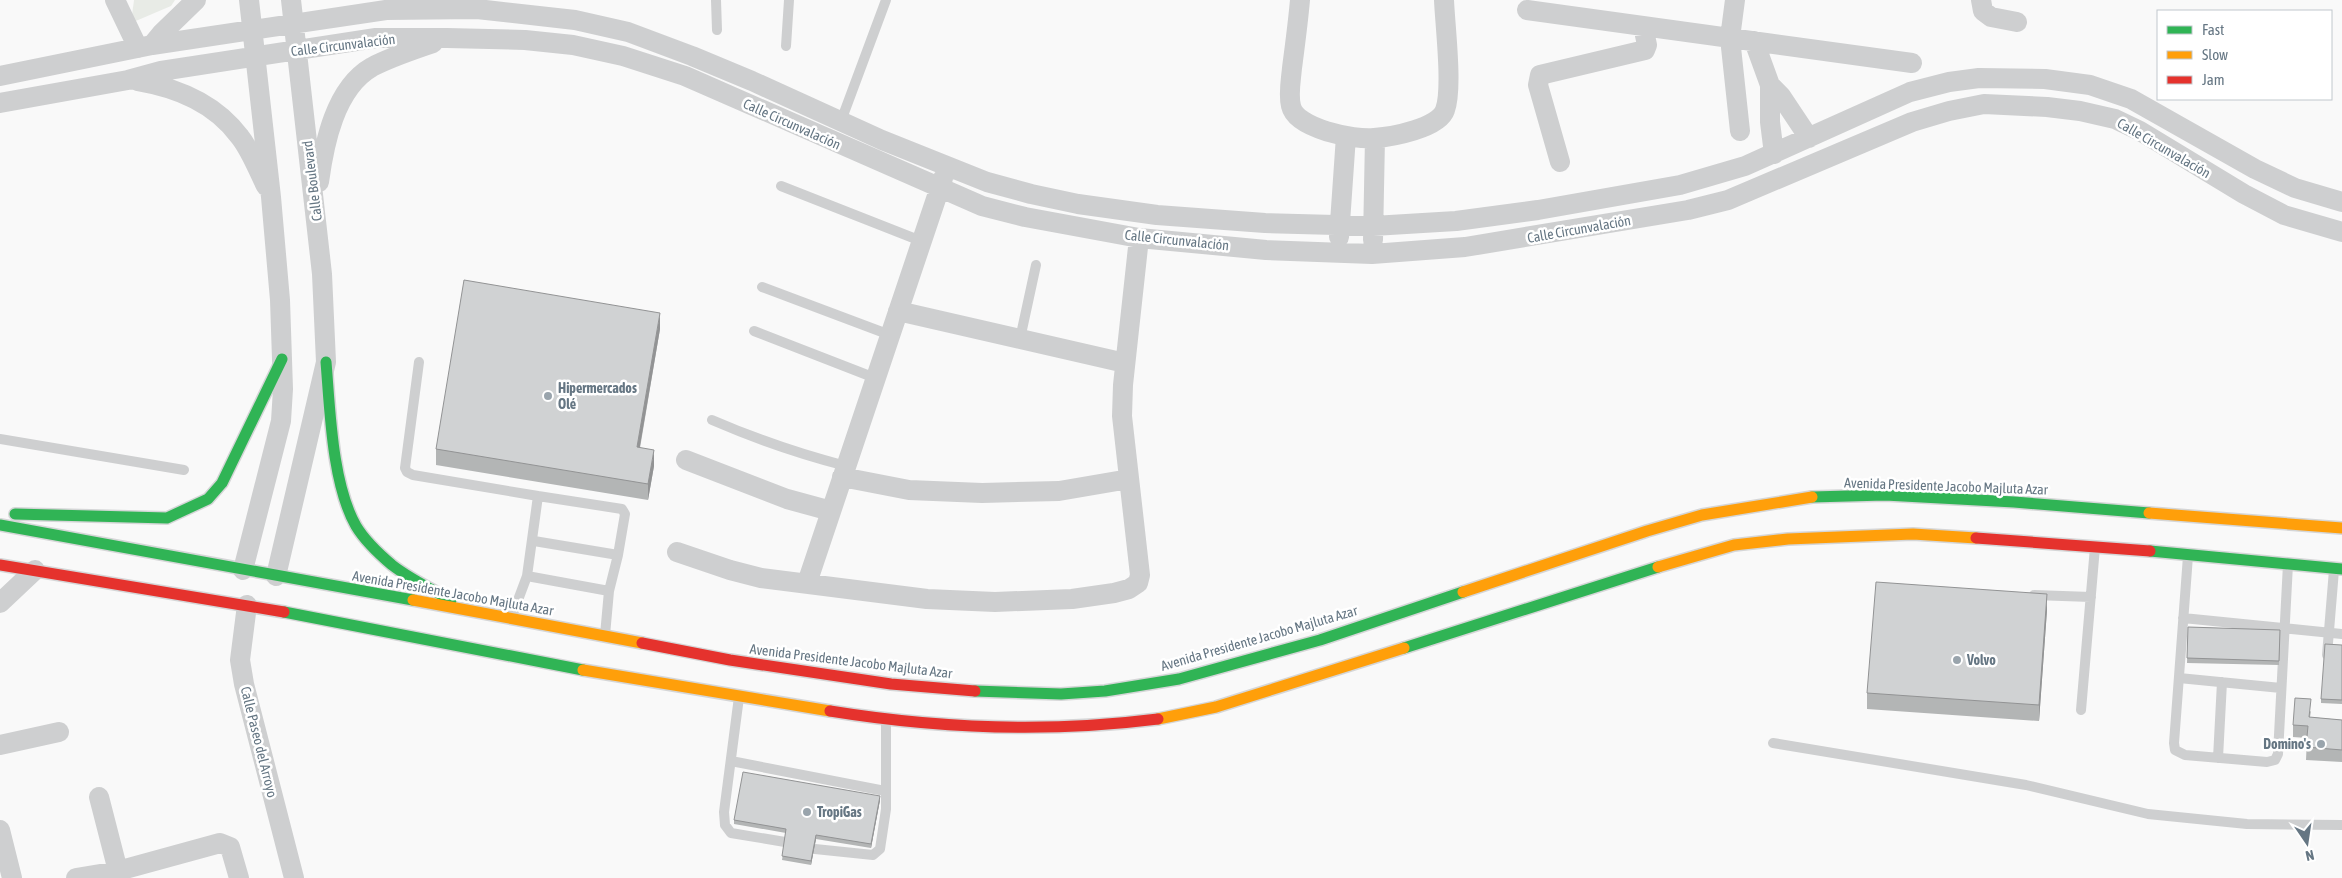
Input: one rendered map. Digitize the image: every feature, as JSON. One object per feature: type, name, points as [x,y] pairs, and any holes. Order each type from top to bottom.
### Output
[{"type":"main road","points":[[0,514],[166,518],[208,500],[222,483],[282,360]]},
{"type":"main road","points":[[326,362],[340,477],[344,497],[356,525],[374,549],[394,566],[468,610]]},
{"type":"main road","name":"Avenida Presidente Jacobo Majluta Azar","points":[[0,524],[730,660],[874,682],[947,690],[1061,694],[1105,691],[1178,679],[1320,640],[1693,517],[1816,496],[1885,495],[2014,502],[2342,528]]},
{"type":"main road","points":[[2268,522],[2314,513]]},
{"type":"main road","points":[[0,564],[247,605],[585,670],[739,696],[886,720],[1009,729],[1099,726],[1158,719],[1216,707],[1555,599],[1734,545],[1788,538],[1913,534],[2095,546],[2338,568]]},
{"type":"street","points":[[115,0],[145,47],[196,0]]},
{"type":"street","points":[[243,570],[281,421],[284,389],[271,197],[249,0]]},
{"type":"street","name":"Calle Boulevard","points":[[276,576],[326,362],[325,309],[290,0]]},
{"type":"street","points":[[1300,0],[1290,88],[1291,106],[1296,116],[1305,124],[1346,136],[1374,138],[1418,130],[1441,116],[1445,110],[1448,93],[1444,0]]},
{"type":"street","points":[[1735,0],[1730,38],[1740,131]]},
{"type":"street","points":[[1981,0],[1983,11],[1991,17],[2018,22]]},
{"type":"street","name":"Calle Circunvalación","points":[[0,76],[145,47],[294,24],[377,5],[442,4],[575,20],[628,32],[692,56],[882,140],[987,182],[1022,192],[1116,210],[1265,223],[1373,226],[1456,220],[1538,210],[1680,185],[1737,169],[1910,92],[1949,82],[1979,78],[2045,80],[2090,85],[2131,99],[2157,112],[2255,170],[2295,188],[2342,202]]},
{"type":"street","points":[[1527,10],[1912,63]]},
{"type":"street","points":[[1560,162],[1538,85],[1540,75],[1645,50],[1647,45],[1643,26]]},
{"type":"street","name":"Calle Circunvalación","points":[[0,103],[128,80],[161,71],[376,38],[526,40],[573,45],[623,56],[685,76],[939,189],[982,206],[1016,215],[1139,238],[1266,250],[1338,254],[1398,254],[1485,244],[1688,210],[1719,203],[1912,122],[1949,111],[1984,104],[2047,107],[2080,111],[2115,119],[2140,131],[2244,194],[2284,215],[2342,232]]},
{"type":"street","points":[[315,209],[322,160],[329,132],[337,108],[352,85],[371,68],[447,38]]},
{"type":"street","points":[[1754,41],[1770,85],[1770,122],[1774,154]]},
{"type":"street","points":[[128,80],[162,85],[190,96],[219,113],[241,138],[271,197]]},
{"type":"street","points":[[1770,85],[1781,96],[1809,138]]},
{"type":"street","points":[[1338,254],[1346,136]]},
{"type":"street","points":[[1372,254],[1374,138]]},
{"type":"street","points":[[807,583],[947,166]]},
{"type":"street","points":[[677,552],[754,576],[927,599],[995,602],[1072,599],[1114,593],[1129,589],[1138,583],[1140,575],[1122,416],[1125,363],[1139,238]]},
{"type":"street","points":[[898,311],[1125,363]]},
{"type":"street","points":[[686,460],[787,499],[831,511]]},
{"type":"street","points":[[844,472],[909,490],[982,493],[1059,490],[1129,479]]},
{"type":"street","points":[[0,604],[35,570]]},
{"type":"street","name":"Calle Paseo del Arroyo","points":[[247,605],[240,660],[244,684],[294,878]]},
{"type":"street","points":[[0,744],[58,732]]},
{"type":"street","points":[[99,797],[119,874]]},
{"type":"street","points":[[0,830],[12,878]]},
{"type":"street","points":[[76,878],[119,874],[220,844],[230,846],[239,878]]},
{"type":"lane","points":[[716,0],[717,30]]},
{"type":"lane","points":[[786,46],[789,0]]},
{"type":"lane","points":[[841,121],[886,0]]},
{"type":"lane","points":[[780,186],[921,241]]},
{"type":"lane","points":[[1020,339],[1036,265]]},
{"type":"lane","points":[[762,287],[890,335]]},
{"type":"lane","points":[[754,331],[876,378]]},
{"type":"lane","points":[[419,362],[405,468],[407,472],[413,475],[538,496],[622,508],[625,514],[609,591],[605,636]]},
{"type":"lane","points":[[712,420],[756,439],[844,472]]},
{"type":"lane","points":[[0,439],[184,470]]},
{"type":"lane","points":[[511,618],[527,576],[534,541],[538,496]]},
{"type":"lane","points":[[534,541],[618,555]]},
{"type":"lane","points":[[2081,710],[2095,546]]},
{"type":"lane","points":[[2188,554],[2175,750],[2185,755],[2218,758],[2267,762],[2275,760],[2278,754],[2288,563]]},
{"type":"lane","points":[[2328,668],[2330,632],[2338,568]]},
{"type":"lane","points":[[527,576],[609,591]]},
{"type":"lane","points":[[2022,594],[2091,597]]},
{"type":"lane","points":[[2183,618],[2342,634]]},
{"type":"lane","points":[[2179,678],[2281,688]]},
{"type":"lane","points":[[2218,758],[2222,682]]},
{"type":"lane","points":[[739,696],[724,812],[725,825],[731,833],[785,842]]},
{"type":"lane","points":[[815,849],[873,855],[880,849],[886,809],[886,720]]},
{"type":"lane","points":[[1773,743],[2026,785],[2148,814],[2247,824],[2342,825]]},
{"type":"lane","points":[[730,761],[885,791]]},
{"type":"shaded area","points":[[134,0],[175,0],[171,6],[131,23]]},
{"type":"building","name":"Hipermercados Olé","points":[[464,280],[660,313],[637,447],[654,450],[648,484],[436,449]]},
{"type":"building","name":"Volvo","points":[[1876,582],[2047,594],[2039,705],[1867,693]]},
{"type":"building","points":[[2188,627],[2280,630],[2279,661],[2187,658]]},
{"type":"building","points":[[2325,644],[2342,645],[2342,700],[2321,699]]},
{"type":"building","points":[[2295,698],[2311,699],[2309,717],[2342,720],[2342,750],[2306,747],[2308,726],[2293,725]]},
{"type":"building","name":"TropiGas","points":[[743,772],[880,796],[871,844],[816,835],[811,861],[782,856],[786,829],[734,820]]},
{"type":"traffic: fast","points":[[15,514],[167,518],[208,499],[222,483],[282,359]]},
{"type":"traffic: fast","points":[[326,362],[337,468],[348,509],[356,526],[372,547],[392,565],[451,600]]},
{"type":"traffic: fast","points":[[1812,497],[1885,495],[2014,502],[2149,513]]},
{"type":"traffic: fast","points":[[0,525],[413,600]]},
{"type":"traffic: fast","points":[[2150,551],[2342,569]]},
{"type":"traffic: fast","points":[[1404,648],[1658,567]]},
{"type":"traffic: fast","points":[[975,691],[1061,694],[1105,691],[1179,679],[1320,640],[1463,592]]},
{"type":"traffic: fast","points":[[284,612],[583,670]]},
{"type":"traffic: slow","points":[[1463,592],[1647,531],[1702,515],[1812,497]]},
{"type":"traffic: slow","points":[[2149,513],[2342,528]]},
{"type":"traffic: slow","points":[[1658,567],[1734,545],[1788,539],[1913,534],[1976,538]]},
{"type":"traffic: slow","points":[[413,600],[642,643]]},
{"type":"traffic: slow","points":[[1158,719],[1216,707],[1404,648]]},
{"type":"traffic: slow","points":[[583,670],[830,711]]},
{"type":"traffic: jam","points":[[1976,538],[2150,551]]},
{"type":"traffic: jam","points":[[0,565],[284,612]]},
{"type":"traffic: jam","points":[[642,643],[730,660],[891,684],[975,691]]},
{"type":"traffic: jam","points":[[830,711],[912,722],[994,727],[1076,726],[1158,719]]},
{"type":"place","name":"Hipermercados Olé","points":[[548,396]]},
{"type":"place","name":"Volvo","points":[[1957,660]]},
{"type":"place","name":"Domino's","points":[[2321,744]]},
{"type":"place","name":"TropiGas","points":[[807,812]]}]
